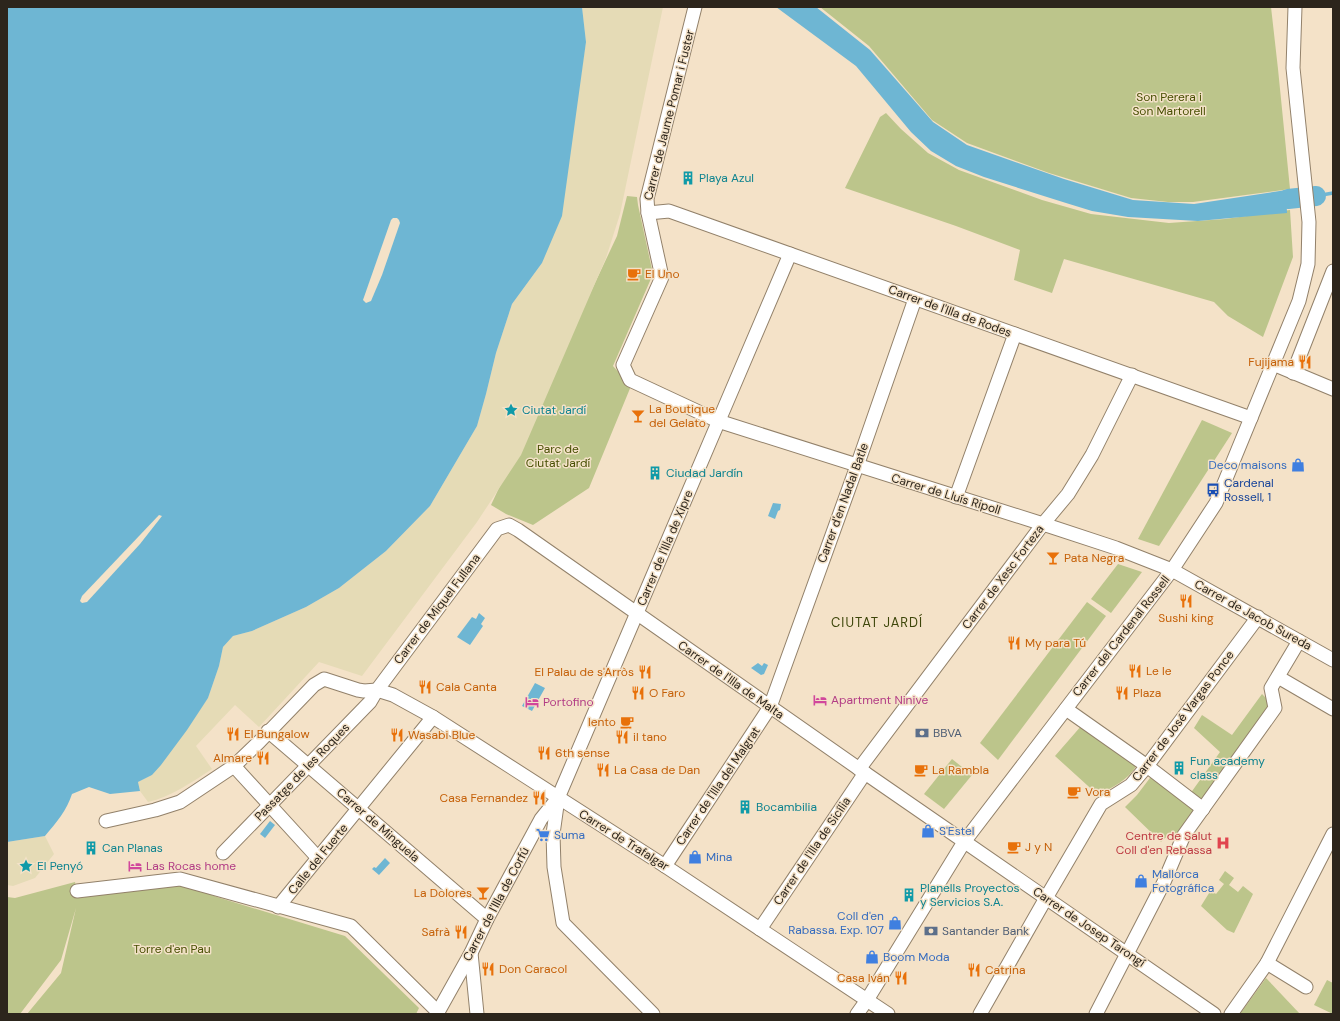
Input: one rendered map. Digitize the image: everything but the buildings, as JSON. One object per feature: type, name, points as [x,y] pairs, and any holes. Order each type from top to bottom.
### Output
[{"type":"street","name":"Carrer de Jaume Pomar i Fuster","points":[[630,380],[623,365],[662,277],[648,213],[647,199],[695,7]]},
{"type":"street","name":"Carrer del Cardenal Rossell","points":[[857,1014],[964,842],[1172,570],[1216,503],[1299,302],[1308,264],[1309,222],[1293,68],[1295,7]]},
{"type":"street","name":"Carrer de l'Illa de Rodes","points":[[648,213],[669,211],[1251,418]]},
{"type":"street","name":"Carrer de l'Illa de Xipre","points":[[558,798],[638,614],[718,421],[790,254]]},
{"type":"street","points":[[1293,373],[1333,271]]},
{"type":"street","name":"Carrer d'en Nadal Batle","points":[[770,707],[857,466],[915,299]]},
{"type":"street","points":[[956,497],[1015,334]]},
{"type":"street","points":[[1273,364],[1333,389]]},
{"type":"street","name":"Carrer de Xesc Forteza","points":[[862,771],[1043,524],[1068,494],[1092,455],[1132,375]]},
{"type":"street","name":"Carrer de Lluís Ripoll","points":[[630,380],[718,421],[1043,524],[1116,548],[1172,570]]},
{"type":"street","name":"Carrer de l'Illa de Malta","points":[[497,529],[509,525],[518,530],[964,842]]},
{"type":"street","name":"Carrer de Miquel Fullana","points":[[377,690],[497,529]]},
{"type":"street","name":"Carrer de Jacob Sureda","points":[[1172,570],[1333,660]]},
{"type":"street","name":"Carrer de José Vargas Ponce","points":[[980,1014],[1101,804],[1131,785],[1147,766],[1258,617]]},
{"type":"street","points":[[1096,1014],[1175,858],[1184,835],[1275,708],[1271,688],[1299,641]]},
{"type":"street","points":[[1278,677],[1333,709]]},
{"type":"street","name":"Carrer de Trafalgar","points":[[106,820],[155,810],[180,802],[237,769],[258,742],[314,684],[324,679],[358,690],[377,690],[393,695],[433,718],[665,866],[888,1014]]},
{"type":"street","name":"Passatge de les Roques","points":[[223,853],[370,702],[377,690]]},
{"type":"street","name":"Carrer de l'Illa del Malgrat","points":[[665,866],[770,707]]},
{"type":"street","points":[[1066,709],[1147,766],[1203,809]]},
{"type":"street","name":"Calle del Fuerte","points":[[278,907],[433,718]]},
{"type":"street","name":"Carrer de Minguela","points":[[268,732],[487,919]]},
{"type":"street","points":[[237,769],[318,858]]},
{"type":"street","name":"Carrer de l'Illa de Sicília","points":[[760,929],[862,771]]},
{"type":"street","points":[[558,798],[553,834],[554,867],[563,923],[653,1014]]},
{"type":"street","name":"Carrer de l'Illa de Corfú","points":[[437,1013],[541,820],[558,798]]},
{"type":"street","points":[[1231,1014],[1267,963],[1333,834]]},
{"type":"street","name":"Carrer de Josep Tarongí","points":[[964,842],[1214,1014]]},
{"type":"street","points":[[77,891],[180,879],[351,926],[437,1013]]},
{"type":"street","points":[[471,952],[477,1014]]},
{"type":"street","points":[[1267,963],[1306,987]]},
{"type":"green space","name":"Son Perera i Son Martorell","points":[[820,7],[1271,7],[1290,189],[1193,202],[1168,202],[1131,198],[1049,173],[967,143],[932,120],[869,46]]},
{"type":"green space","points":[[886,113],[901,129],[928,153],[959,170],[1042,200],[1091,214],[1169,223],[1225,219],[1290,210],[1293,257],[1263,337],[1228,316],[1214,302],[1064,259],[1052,293],[1014,280],[1020,250],[956,226],[845,188],[880,117]]},
{"type":"green space","name":"Parc de Ciutat Jardí","points":[[627,196],[637,197],[653,274],[613,366],[631,386],[589,488],[533,525],[506,514],[491,505],[617,236]]},
{"type":"green space","points":[[1202,420],[1232,433],[1159,546],[1138,539]]},
{"type":"green space","points":[[1118,564],[1142,572],[1111,613],[1091,599]]},
{"type":"green space","points":[[1087,602],[1106,616],[998,760],[980,743]]},
{"type":"green space","points":[[1262,694],[1272,704],[1182,835],[1165,838],[1161,842],[1125,807],[1137,795],[1153,774],[1190,794],[1220,752],[1194,728],[1202,715],[1232,735]]},
{"type":"green space","points":[[1082,725],[1137,765],[1125,779],[1098,795],[1055,756]]},
{"type":"green space","points":[[952,759],[972,775],[944,809],[924,794]]},
{"type":"green space","points":[[1225,871],[1234,878],[1229,885],[1238,892],[1243,886],[1253,894],[1234,933],[1227,930],[1201,906],[1211,890],[1216,894],[1224,884],[1219,880]]},
{"type":"green space","name":"Torre d'en Pau","points":[[75,882],[79,898],[179,883],[217,897],[345,936],[419,1008],[416,1014],[27,1014],[61,973],[76,908],[61,960],[20,1014],[7,1014],[7,897],[15,898]]},
{"type":"green space","points":[[1266,978],[1300,1014],[1240,1014]]},
{"type":"green space","points":[[1327,980],[1333,983],[1333,1014],[1314,1005]]},
{"type":"sand","name":"Ciutat Jardí","points":[[582,7],[663,7],[620,214],[606,258],[521,455],[477,522],[362,676],[319,662],[259,727],[235,705],[196,746],[212,769],[173,793],[148,802],[140,791],[138,782],[152,775],[208,698],[219,666],[223,647],[233,636],[252,631],[306,607],[339,588],[386,551],[430,506],[477,426],[496,353],[512,304],[542,263],[581,74],[586,42]]},
{"type":"sand","name":"El Penyó","points":[[45,836],[54,854],[35,878],[13,886],[7,885],[7,842]]},
{"type":"water","points":[[7,7],[582,7],[586,42],[562,216],[542,263],[512,304],[496,353],[477,426],[430,506],[386,551],[339,588],[306,607],[252,631],[233,636],[223,647],[219,666],[208,698],[161,765],[152,775],[138,782],[140,791],[110,794],[89,787],[72,794],[64,811],[45,836],[7,842]]},
{"type":"water","points":[[776,7],[816,7],[870,50],[933,122],[967,145],[1064,179],[1133,200],[1194,204],[1286,190],[1287,213],[1198,221],[1128,217],[1092,211],[984,177],[956,166],[931,151],[911,132],[856,66]]},
{"type":"water","points":[[773,503],[781,504],[780,510],[778,511],[775,519],[768,516]]},
{"type":"water","points":[[479,613],[485,618],[481,624],[483,626],[470,645],[457,637],[472,617],[476,619]]},
{"type":"water","points":[[758,663],[762,666],[764,663],[768,665],[764,674],[761,675],[751,668]]},
{"type":"water","points":[[535,683],[545,688],[532,711],[522,706]]},
{"type":"water","points":[[270,821],[275,825],[265,838],[260,834]]},
{"type":"water","points":[[385,858],[390,863],[379,875],[372,869],[374,867],[376,868]]},
{"type":"pier","points":[[393,218],[397,218],[400,223],[382,275],[371,301],[366,303],[363,300]]},
{"type":"pier","points":[[159,515],[162,516],[140,544],[87,602],[82,603],[80,601],[82,596]]},
{"type":"waterway","points":[[1316,196],[1333,193]]},
{"type":"waterway","points":[[1288,199],[1316,196]]},
{"type":"place","name":"Playa Azul","points":[[688,178]]},
{"type":"place","name":"El Uno","points":[[634,274]]},
{"type":"place","name":"Fujijama","points":[[1305,362]]},
{"type":"place","name":"Ciutat Jardí","points":[[511,410]]},
{"type":"place","name":"La Boutique del Gelato","points":[[638,416]]},
{"type":"place","name":"Deco maisons","points":[[1298,465]]},
{"type":"place","name":"Ciudad Jardín","points":[[655,473]]},
{"type":"place","name":"Cardenal Rossell, 1","points":[[1213,490]]},
{"type":"place","name":"Pata Negra","points":[[1053,558]]},
{"type":"place","name":"Sushi king","points":[[1186,601]]},
{"type":"place","name":"My para Tú","points":[[1014,643]]},
{"type":"place","name":"Le le","points":[[1135,671]]},
{"type":"place","name":"El Palau de s'Arròs","points":[[645,672]]},
{"type":"place","name":"Cala Canta","points":[[425,687]]},
{"type":"place","name":"O Faro","points":[[638,693]]},
{"type":"place","name":"Plaza","points":[[1122,693]]},
{"type":"place","name":"Apartment Ninive","points":[[820,700]]},
{"type":"place","name":"Portofino","points":[[532,702]]},
{"type":"place","name":"lento","points":[[627,722]]},
{"type":"place","name":"BBVA","points":[[922,733]]},
{"type":"place","name":"El Bungalow","points":[[233,734]]},
{"type":"place","name":"Wasabi Blue","points":[[397,735]]},
{"type":"place","name":"il tano","points":[[622,737]]},
{"type":"place","name":"6th sense","points":[[544,753]]},
{"type":"place","name":"Almare","points":[[263,758]]},
{"type":"place","name":"Fun academy class","points":[[1179,768]]},
{"type":"place","name":"La Casa de Dan","points":[[603,770]]},
{"type":"place","name":"La Rambla","points":[[921,770]]},
{"type":"place","name":"Vora","points":[[1074,792]]},
{"type":"place","name":"Casa Fernandez","points":[[539,798]]},
{"type":"place","name":"Bocambilia","points":[[745,807]]},
{"type":"place","name":"S'Estel","points":[[928,831]]},
{"type":"place","name":"Suma","points":[[543,835]]},
{"type":"place","name":"Centre de Salut Coll d'en Rebassa","points":[[1223,843]]},
{"type":"place","name":"J y N","points":[[1014,847]]},
{"type":"place","name":"Can Planas","points":[[91,848]]},
{"type":"place","name":"Mina","points":[[695,857]]},
{"type":"place","name":"El Penyó","points":[[26,866]]},
{"type":"place","name":"Las Rocas home","points":[[135,866]]},
{"type":"place","name":"Mallorca Fotográfica","points":[[1141,881]]},
{"type":"place","name":"La Dolores","points":[[483,893]]},
{"type":"place","name":"Planells Proyectos y Servicios S.A.","points":[[909,895]]},
{"type":"place","name":"Coll d'en Rabassa. Exp. 107","points":[[895,923]]},
{"type":"place","name":"Santander Bank","points":[[931,931]]},
{"type":"place","name":"Safrà","points":[[461,932]]},
{"type":"place","name":"Boom Moda","points":[[872,957]]},
{"type":"place","name":"Don Caracol","points":[[488,969]]},
{"type":"place","name":"Catrina","points":[[974,970]]},
{"type":"place","name":"Casa Iván","points":[[901,978]]},
{"type":"district","name":"CIUTAT JARDÍ","points":[[877,622]]}]
